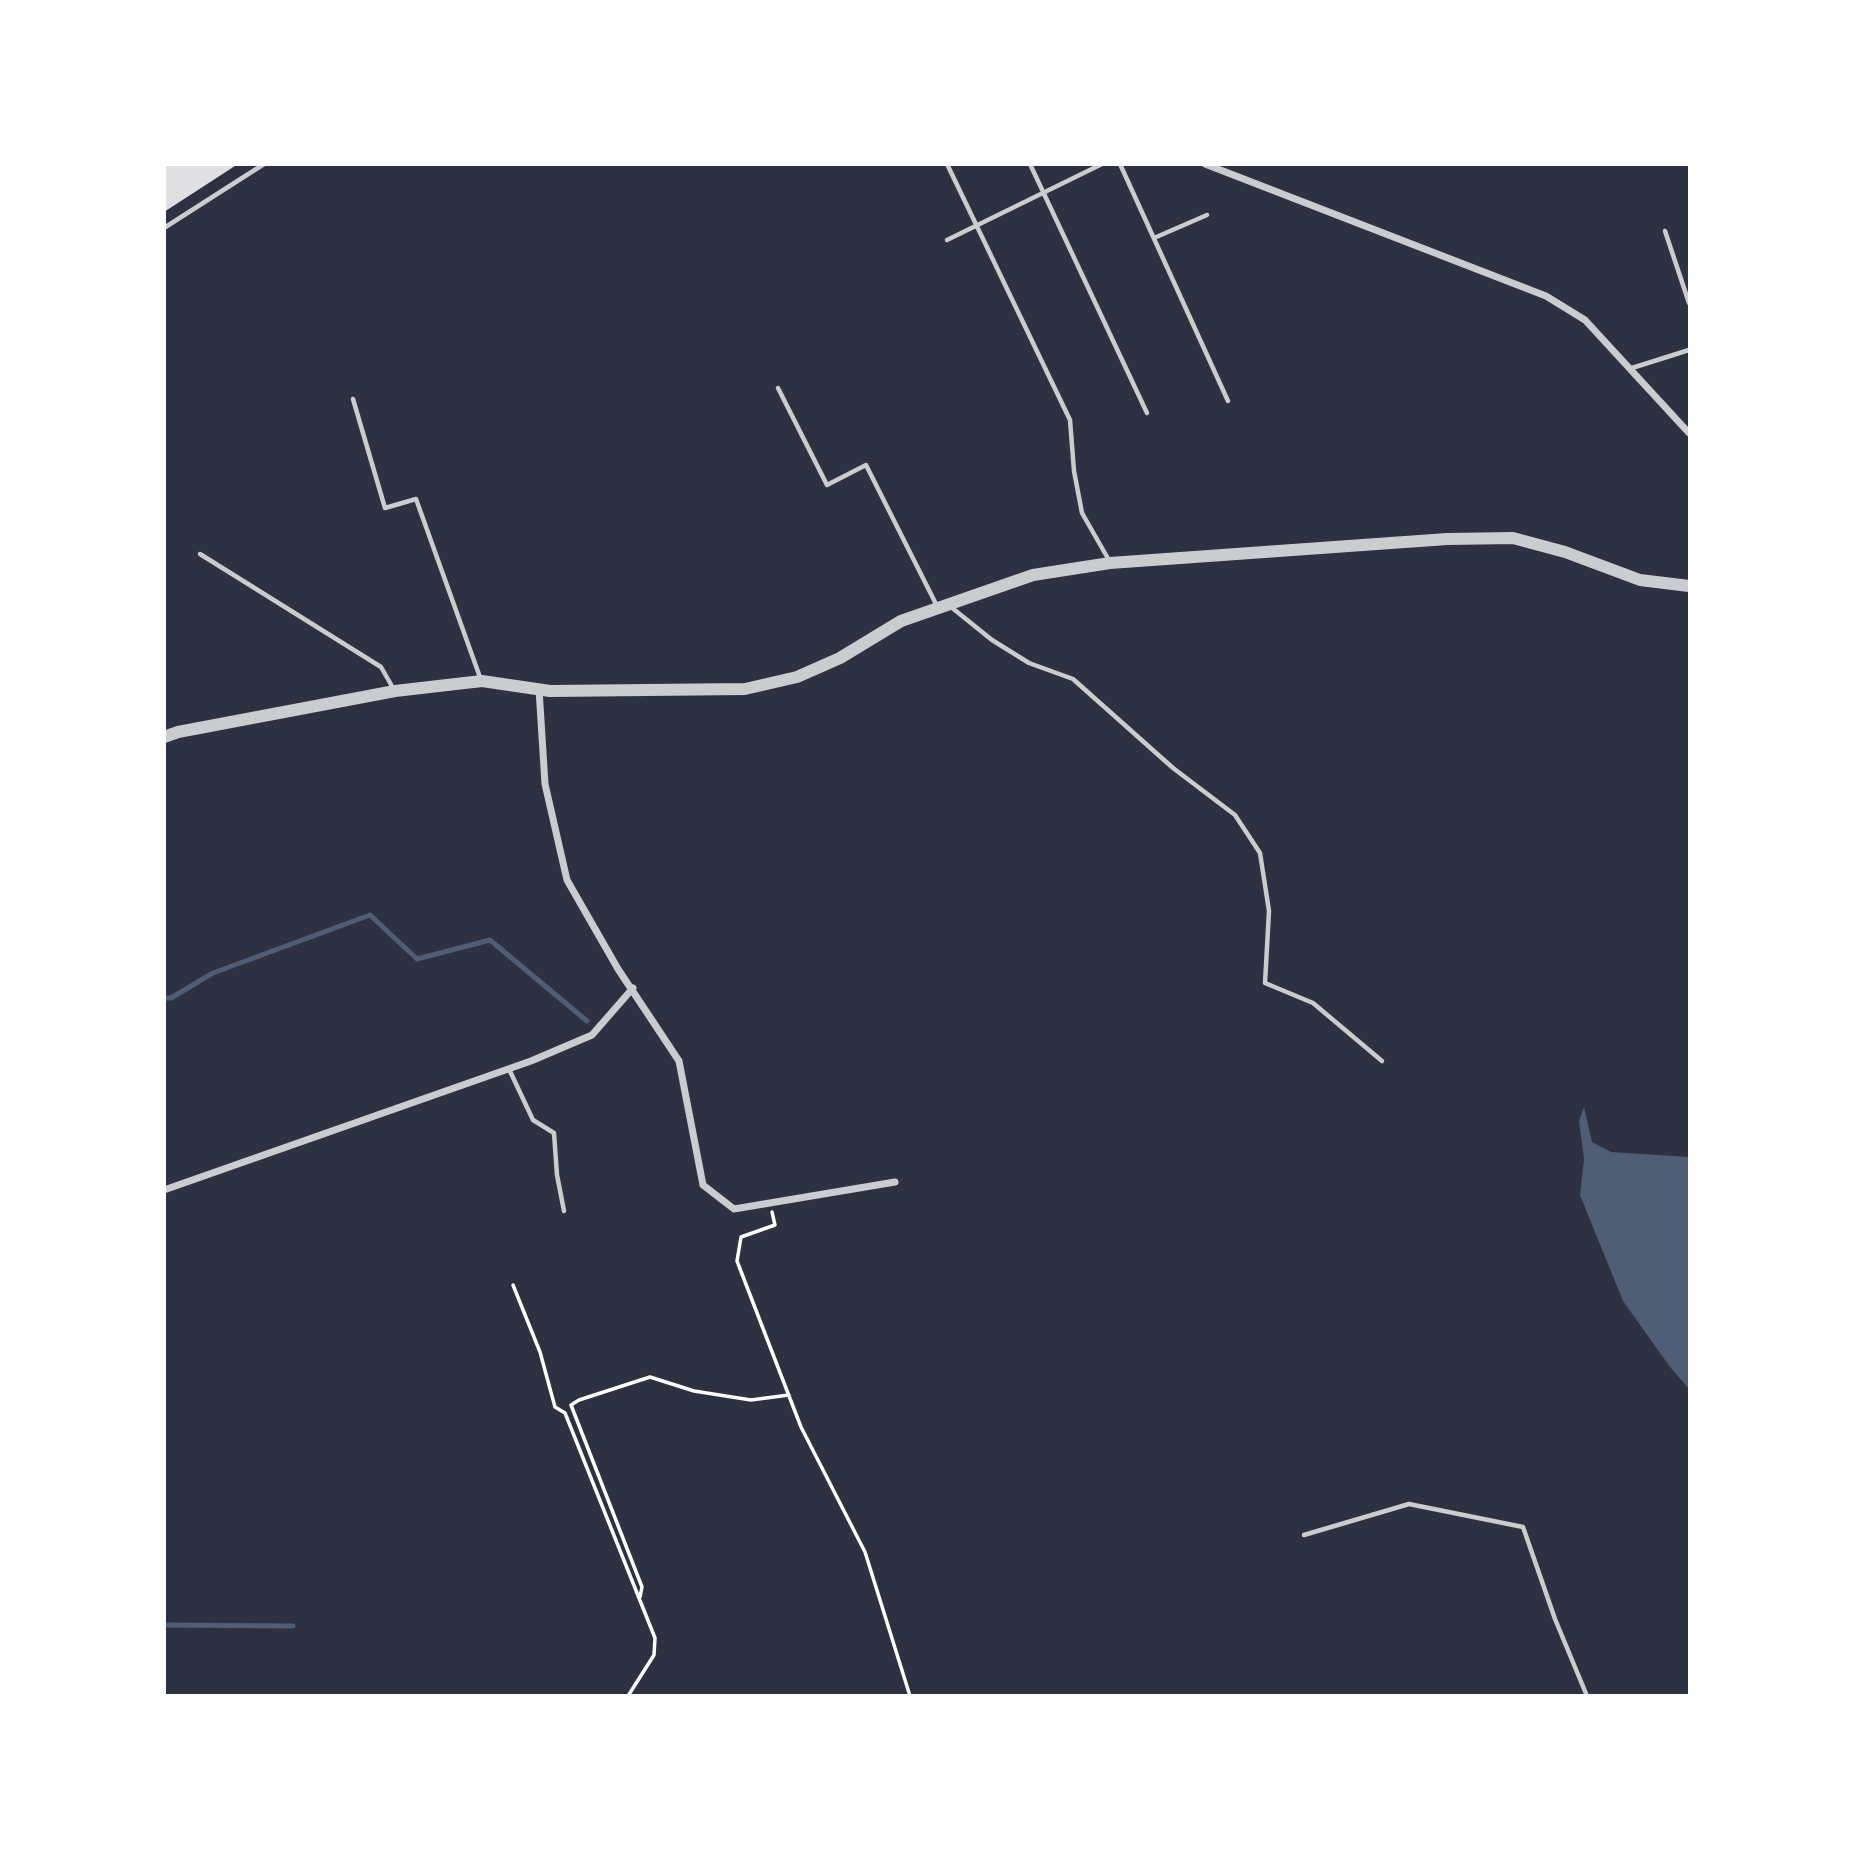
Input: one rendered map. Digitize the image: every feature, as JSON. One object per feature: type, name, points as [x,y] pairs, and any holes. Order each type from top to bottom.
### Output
[{"type":"street","points":[[1205,164],[1546,296],[1585,320],[1689,433]]},
{"type":"street","points":[[164,737],[178,732],[396,691],[482,681],[539,689],[745,689],[797,677],[840,658],[901,621],[1033,575],[1110,563],[1447,539],[1513,538],[1565,552],[1640,580],[1689,586]]},
{"type":"street","points":[[539,689],[545,784],[568,880],[618,969],[679,1060],[703,1185],[734,1209],[895,1182]]},
{"type":"street","points":[[164,1189],[509,1068],[592,1035],[633,988]]},
{"type":"lane","points":[[164,228],[264,164]]},
{"type":"lane","points":[[947,164],[1070,420],[1074,471],[1082,513],[1110,563]]},
{"type":"lane","points":[[1030,164],[1147,413]]},
{"type":"lane","points":[[947,240],[1102,164]]},
{"type":"lane","points":[[1120,164],[1228,401]]},
{"type":"lane","points":[[1153,238],[1207,215]]},
{"type":"lane","points":[[1665,231],[1689,303]]},
{"type":"lane","points":[[1632,368],[1689,350]]},
{"type":"lane","points":[[778,388],[827,485],[866,465],[943,607],[1029,663],[1073,679],[1173,768],[1236,814],[1260,853],[1269,911],[1265,983],[1313,1003],[1382,1061]]},
{"type":"lane","points":[[352,399],[386,508],[416,499],[482,681]]},
{"type":"lane","points":[[200,554],[381,667],[396,691]]},
{"type":"lane","points":[[509,1068],[533,1120],[554,1133],[557,1175],[564,1211]]},
{"type":"lane","points":[[1304,1535],[1409,1504],[1523,1527],[1555,1619],[1587,1696]]},
{"type":"path","points":[[770,1203],[775,1225],[741,1237],[737,1261],[801,1427],[865,1552],[910,1696]]},
{"type":"path","points":[[513,1285],[540,1352],[555,1407],[565,1413],[655,1638],[654,1655],[628,1696]]},
{"type":"path","points":[[639,1599],[642,1587],[572,1405],[579,1400],[650,1377],[694,1391],[751,1400],[789,1395]]},
{"type":"water","points":[[1584,1107],[1592,1142],[1611,1152],[1689,1157],[1689,1389],[1623,1301],[1580,1195],[1584,1159],[1579,1121]]},
{"type":"building","points":[[238,164],[164,212],[164,166]]},
{"type":"waterway","points":[[164,998],[171,998],[213,973],[370,915],[417,959],[490,940],[587,1021]]},
{"type":"waterway","points":[[164,1625],[293,1626]]}]
